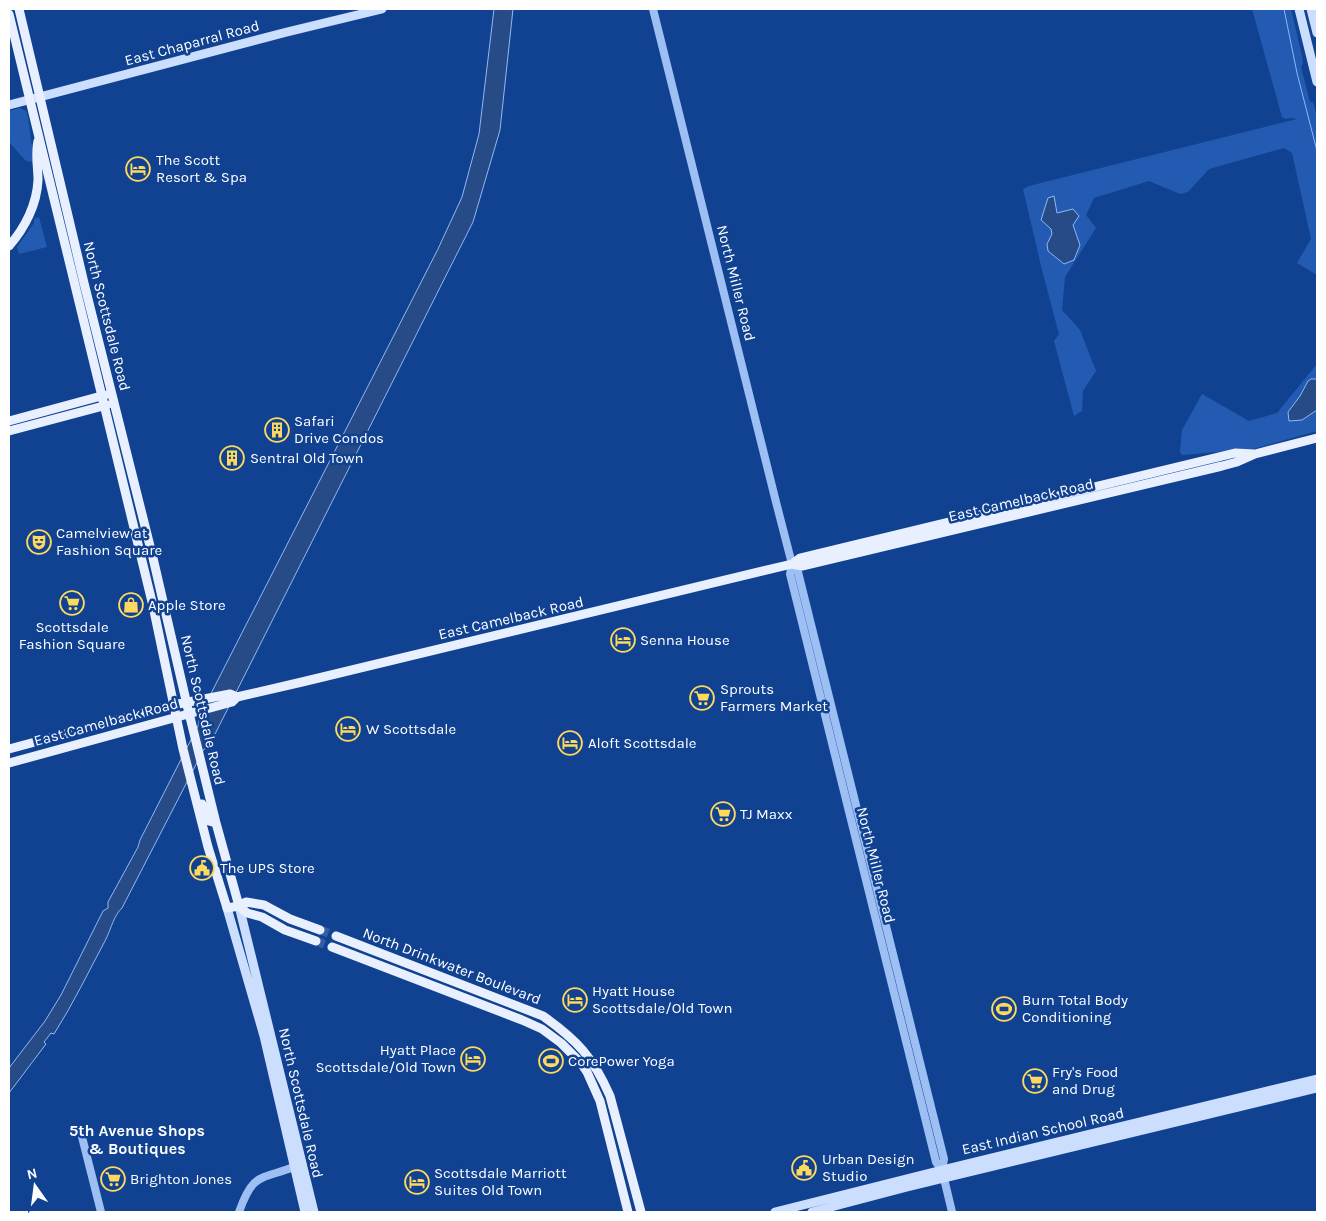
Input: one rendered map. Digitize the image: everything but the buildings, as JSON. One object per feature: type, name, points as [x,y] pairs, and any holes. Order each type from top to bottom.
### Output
[{"type":"main road","name":"North Scottsdale Road","points":[[19,9],[113,398],[191,702],[194,731],[216,823],[239,906],[314,1212]]},
{"type":"main road","name":"East Chaparral Road","points":[[9,105],[382,9]]},
{"type":"main road","points":[[1299,9],[1317,82]]},
{"type":"main road","points":[[1312,9],[1317,33]]},
{"type":"main road","name":"North Scottsdale Road","points":[[9,14],[153,606],[173,705],[193,789],[264,1036],[305,1212]]},
{"type":"main road","points":[[10,245],[26,222],[37,191],[36,149],[38,138]]},
{"type":"main road","points":[[9,431],[113,398]]},
{"type":"main road","points":[[9,421],[102,401]]},
{"type":"main road","name":"East Camelback Road","points":[[9,763],[232,702],[237,697],[792,564],[800,558],[1020,509],[1235,453],[1254,454],[1317,438]]},
{"type":"main road","name":"East Camelback Road","points":[[9,749],[173,705],[230,694],[237,697]]},
{"type":"main road","points":[[193,789],[200,799],[208,819],[216,823]]},
{"type":"main road","points":[[227,908],[239,906],[246,902],[264,906],[290,919],[320,930]]},
{"type":"main road","points":[[239,906],[247,913],[262,917],[285,930],[316,941]]},
{"type":"main road","name":"North Drinkwater Boulevard","points":[[336,936],[520,1006],[543,1016],[566,1032],[590,1056],[603,1079],[616,1114],[641,1212]]},
{"type":"main road","name":"North Drinkwater Boulevard","points":[[332,947],[522,1020],[542,1029],[561,1043],[581,1063],[600,1101],[628,1212]]},
{"type":"main road","name":"East Indian School Road","points":[[812,1212],[943,1174],[1317,1079]]},
{"type":"main road","name":"East Indian School Road","points":[[775,1212],[1317,1088]]},
{"type":"main road","points":[[606,1123],[612,1128],[619,1149],[625,1151]]},
{"type":"street","name":"North Miller Road","points":[[653,9],[792,564],[790,574],[873,911],[936,1162],[943,1174],[952,1212]]},
{"type":"street","points":[[81,1133],[101,1212]]},
{"type":"street","points":[[239,1212],[245,1195],[254,1182],[262,1177],[294,1167]]},
{"type":"shaded area","points":[[494,9],[513,9],[500,130],[473,222],[208,748],[204,749],[81,987],[54,1034],[51,1033],[44,1042],[46,1044],[9,1093],[9,1068],[45,1021],[61,995],[103,911],[108,908],[108,902],[138,847],[198,726],[200,715],[438,249],[462,197],[479,134]]},
{"type":"shaded area","points":[[1252,9],[1291,9],[1302,56],[1303,63],[1301,67],[1310,102],[1313,102],[1317,117],[1317,275],[1297,263],[1311,239],[1292,153],[1284,148],[1209,169],[1188,192],[1180,194],[1149,181],[1094,198],[1086,215],[1096,228],[1065,277],[1062,310],[1080,330],[1096,371],[1083,391],[1082,411],[1074,416],[1054,341],[1059,334],[1023,189],[1297,119],[1285,119],[1282,117]]},
{"type":"shaded area","points":[[20,108],[26,111],[28,117],[34,162],[26,161],[9,142],[9,111]]},
{"type":"shaded area","points":[[1054,196],[1057,213],[1073,209],[1079,216],[1073,225],[1080,245],[1074,260],[1064,264],[1048,251],[1047,244],[1052,234],[1051,229],[1041,220],[1048,198]]},
{"type":"shaded area","points":[[39,217],[47,247],[19,254],[17,247],[34,223],[34,219]]},
{"type":"shaded area","points":[[1317,364],[1317,431],[1253,449],[1182,455],[1180,452],[1182,430],[1202,394],[1249,421],[1277,413]]},
{"type":"shaded area","points":[[1311,379],[1317,379],[1317,410],[1302,420],[1289,421],[1288,412]]},
{"type":"waterway","points":[[1284,9],[1297,73],[1317,151]]},
{"type":"tunnel","points":[[320,930],[336,936]]},
{"type":"tunnel","points":[[316,941],[332,947]]},
{"type":"place","name":"The Scott Resort & Spa","points":[[138,169]]},
{"type":"place","name":"Safari Drive Condos","points":[[277,430]]},
{"type":"place","name":"Sentral Old Town","points":[[232,458]]},
{"type":"place","name":"Camelview at Fashion Square","points":[[39,542]]},
{"type":"place","name":"Scottsdale Fashion Square","points":[[72,603]]},
{"type":"place","name":"Apple Store","points":[[131,605]]},
{"type":"place","name":"Senna House","points":[[623,640]]},
{"type":"place","name":"Sprouts Farmers Market","points":[[702,698]]},
{"type":"place","name":"W Scottsdale","points":[[348,729]]},
{"type":"place","name":"Aloft Scottsdale","points":[[570,743]]},
{"type":"place","name":"TJ Maxx","points":[[723,814]]},
{"type":"place","name":"The UPS Store","points":[[202,868]]},
{"type":"place","name":"Hyatt House Scottsdale/Old Town","points":[[575,1000]]},
{"type":"place","name":"Burn Total Body Conditioning","points":[[1004,1009]]},
{"type":"place","name":"Hyatt Place Scottsdale/Old Town","points":[[473,1059]]},
{"type":"place","name":"CorePower Yoga","points":[[551,1061]]},
{"type":"place","name":"Fry's Food and Drug","points":[[1035,1081]]},
{"type":"place","name":"Urban Design Studio","points":[[804,1168]]},
{"type":"place","name":"Brighton Jones","points":[[113,1179]]},
{"type":"place","name":"Scottsdale Marriott Suites Old Town","points":[[417,1182]]},
{"type":"district","name":"5th Avenue Shops & Boutiques","points":[[137,1139]]}]
